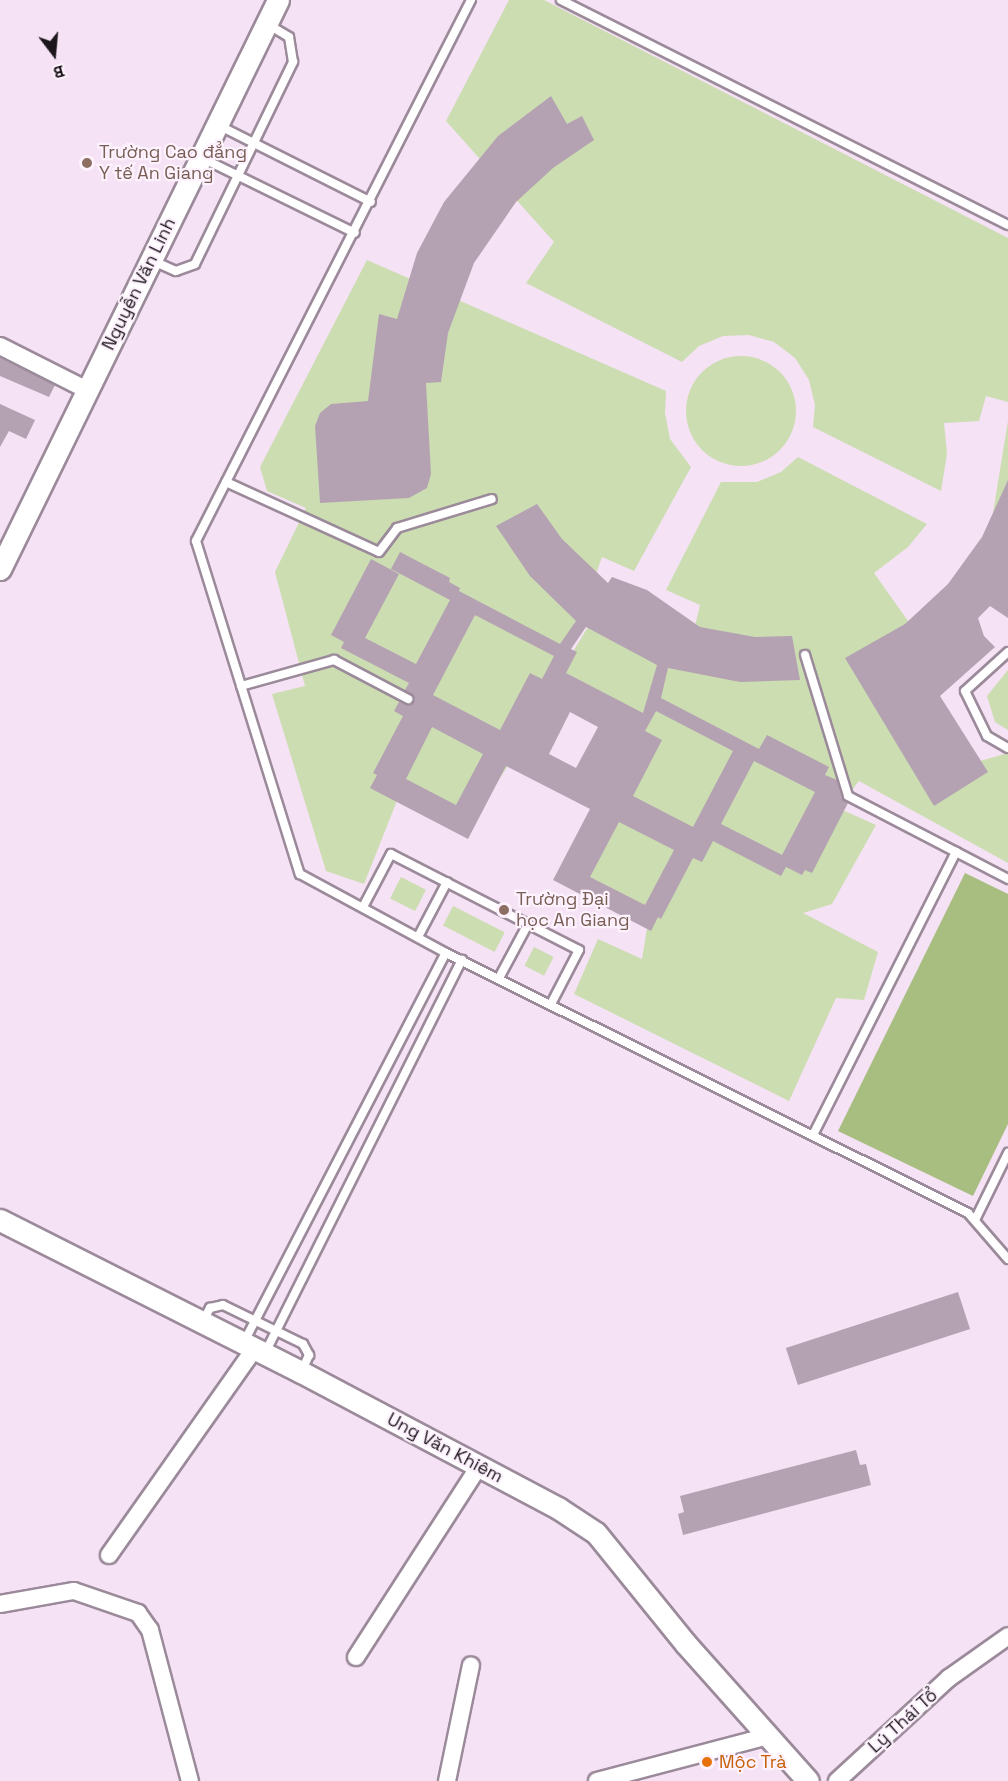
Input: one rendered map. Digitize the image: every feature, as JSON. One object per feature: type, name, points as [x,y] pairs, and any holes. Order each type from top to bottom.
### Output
[{"type":"street","name":"Nguyễn Văn Linh","points":[[0,569],[278,0]]},
{"type":"street","points":[[0,346],[87,390]]},
{"type":"street","name":"Ung Văn Khiêm","points":[[0,1220],[301,1372],[558,1508],[596,1533],[686,1644],[807,1781]]},
{"type":"street","points":[[109,1555],[255,1348]]},
{"type":"street","points":[[356,1658],[479,1466]]},
{"type":"street","points":[[0,1604],[74,1591],[138,1613],[150,1630],[190,1781]]},
{"type":"street","name":"Lý Thái Tổ","points":[[837,1781],[970,1663],[1007,1638]]},
{"type":"street","points":[[447,1781],[471,1665]]},
{"type":"street","points":[[597,1781],[768,1736]]},
{"type":"lane","points":[[471,0],[371,202],[196,541],[300,874],[418,938],[814,1133],[975,1220],[1008,1259]]},
{"type":"lane","points":[[561,0],[1008,225]]},
{"type":"lane","points":[[150,260],[176,271],[195,264],[293,62],[289,37],[266,24]]},
{"type":"lane","points":[[217,125],[371,202]]},
{"type":"lane","points":[[201,157],[355,233]]},
{"type":"lane","points":[[226,482],[379,552],[397,528],[492,499]]},
{"type":"lane","points":[[1008,652],[965,691],[987,736],[1008,748]]},
{"type":"lane","points":[[805,656],[848,796],[1008,879]]},
{"type":"lane","points":[[241,686],[334,660],[408,699]]},
{"type":"lane","points":[[814,1133],[956,852]]},
{"type":"lane","points":[[363,908],[390,854],[447,882],[579,950],[551,1004]]},
{"type":"lane","points":[[418,938],[447,882]]},
{"type":"lane","points":[[499,978],[528,924]]},
{"type":"lane","points":[[255,1348],[255,1321],[446,952]]},
{"type":"lane","points":[[255,1348],[276,1331],[462,960]]},
{"type":"lane","points":[[975,1220],[1008,1153]]},
{"type":"lane","points":[[203,1321],[210,1308],[223,1305],[303,1344],[309,1355],[301,1372]]},
{"type":"green space","points":[[509,0],[544,0],[1008,238],[1008,402],[986,396],[979,421],[944,423],[947,454],[941,491],[813,427],[815,405],[809,380],[795,358],[774,342],[749,335],[723,336],[699,346],[682,362],[526,283],[554,242],[446,121]]},
{"type":"green space","points":[[367,260],[666,391],[665,413],[670,439],[691,467],[634,571],[602,557],[563,668],[594,617],[688,655],[700,605],[666,590],[721,482],[757,482],[781,472],[798,457],[927,524],[908,547],[874,573],[918,635],[895,670],[973,763],[1008,753],[1008,863],[859,781],[838,808],[876,825],[832,904],[803,913],[878,952],[864,1000],[836,998],[789,1101],[574,994],[598,939],[642,959],[648,922],[572,886],[620,728],[556,691],[471,823],[402,788],[364,884],[326,871],[272,694],[305,686],[275,572],[306,508],[267,491],[260,467]]},
{"type":"green space","points":[[741,356],[762,360],[780,372],[792,390],[796,411],[792,432],[780,450],[762,462],[741,466],[720,462],[702,450],[690,432],[686,411],[690,390],[702,372],[720,360]]},
{"type":"green space","points":[[1008,421],[1008,528],[992,519]]},
{"type":"green space","points":[[1008,670],[1008,730],[995,722],[987,696]]},
{"type":"green space","points":[[965,873],[1008,894],[1008,1124],[973,1196],[838,1131]]},
{"type":"green space","points":[[401,877],[426,890],[415,911],[390,898]]},
{"type":"green space","points":[[453,906],[505,932],[495,952],[443,926]]},
{"type":"green space","points":[[534,947],[554,957],[544,976],[524,966]]},
{"type":"building","points":[[551,96],[567,124],[582,116],[594,140],[553,168],[516,202],[474,263],[448,333],[441,382],[426,383],[431,474],[427,488],[409,498],[320,503],[315,426],[320,413],[331,404],[368,401],[379,314],[397,319],[417,253],[444,202],[498,136]]},
{"type":"building","points":[[0,358],[55,385],[49,397],[0,376]]},
{"type":"building","points":[[0,404],[35,420],[26,439],[9,431],[0,447]]},
{"type":"building","points":[[1008,480],[1008,618],[990,606],[978,618],[984,636],[995,647],[940,696],[988,772],[934,806],[845,658],[905,624],[948,584],[982,537]]},
{"type":"building","points":[[537,504],[562,539],[608,583],[612,577],[647,590],[700,627],[755,637],[792,636],[800,680],[740,682],[668,668],[661,698],[759,749],[767,735],[829,767],[825,775],[837,780],[842,798],[848,803],[812,873],[805,870],[802,875],[786,867],[781,876],[713,841],[702,862],[693,858],[661,919],[658,917],[651,931],[553,880],[590,809],[506,766],[468,839],[370,788],[377,775],[373,773],[403,716],[394,711],[399,702],[409,705],[414,699],[405,690],[409,683],[341,648],[344,642],[331,635],[371,559],[399,574],[365,638],[416,664],[450,600],[391,569],[400,552],[450,578],[449,582],[460,588],[459,591],[560,644],[576,621],[530,576],[496,526]],"holes":[[[475,615],[554,656],[542,679],[530,673],[500,730],[433,695]],[[586,627],[657,665],[643,713],[566,673],[577,652],[571,649]],[[656,711],[733,751],[693,827],[633,796],[662,740],[645,731]],[[570,712],[598,727],[576,768],[549,754]],[[432,727],[483,754],[456,805],[406,779]],[[754,761],[815,792],[782,855],[721,824]],[[619,822],[674,850],[645,905],[590,877]]]},
{"type":"building","points":[[958,1292],[970,1329],[798,1385],[786,1348]]},
{"type":"building","points":[[856,1450],[860,1465],[866,1464],[871,1485],[683,1535],[678,1514],[684,1512],[680,1496]]},
{"type":"place","name":"Trường Cao đẳng Y tế An Giang","points":[[87,163]]},
{"type":"place","name":"Trường Đại học An Giang","points":[[504,910]]},
{"type":"place","name":"Mộc Trà","points":[[707,1762]]}]
